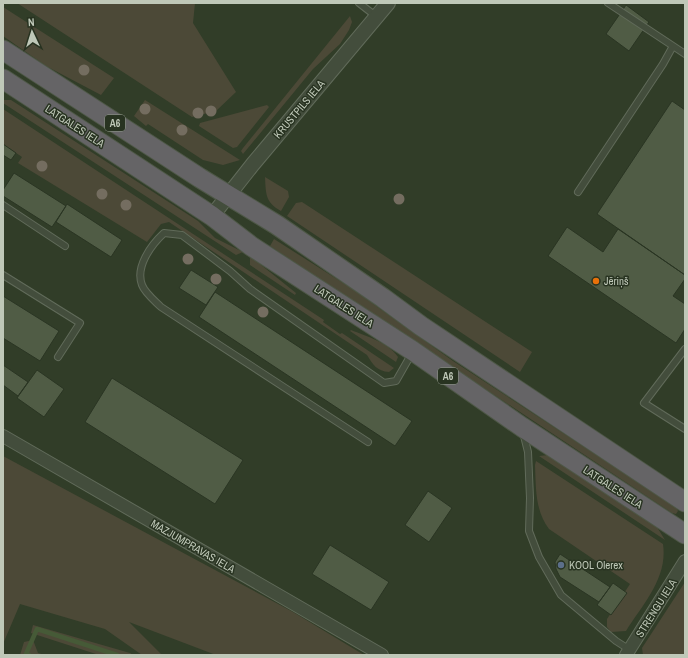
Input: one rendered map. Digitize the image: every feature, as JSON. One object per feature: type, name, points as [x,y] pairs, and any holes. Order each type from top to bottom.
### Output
[{"type":"highway","name":"A6","points":[[3,50],[228,196],[277,225],[421,326],[685,502]]},
{"type":"highway","name":"LATGALES IELA","points":[[6,83],[212,216],[251,246],[413,352],[522,427],[685,534]]},
{"type":"street","name":"KRUSTPILS IELA","points":[[212,216],[388,3]]},
{"type":"street","name":"MAZJUMPRAVAS IELA","points":[[3,436],[382,655]]},
{"type":"street","name":"STRENGU IELA","points":[[628,652],[685,561]]},
{"type":"lane","points":[[359,3],[377,17]]},
{"type":"lane","points":[[608,3],[685,54]]},
{"type":"lane","points":[[578,192],[663,64],[673,46]]},
{"type":"lane","points":[[3,205],[65,246]]},
{"type":"lane","points":[[368,442],[160,307],[142,286],[141,271],[152,245],[164,233],[182,235],[230,271],[250,290],[384,383],[396,381],[413,352]]},
{"type":"lane","points":[[3,275],[80,323],[58,357]]},
{"type":"lane","points":[[685,348],[644,402],[685,429]]},
{"type":"lane","points":[[522,427],[528,452],[530,498],[529,531],[539,557],[561,595],[628,652]]},
{"type":"shaded area","points":[[17,3],[195,3],[193,23],[236,92],[216,111],[192,117]]},
{"type":"shaded area","points":[[3,7],[114,78],[101,95],[46,66],[3,36]]},
{"type":"shaded area","points":[[350,16],[352,22],[340,44],[313,69],[243,154],[241,151],[243,148]]},
{"type":"shaded area","points":[[3,100],[11,100],[198,221],[215,238],[243,252],[236,255],[3,103]]},
{"type":"shaded area","points":[[145,100],[240,160],[223,165],[203,160],[148,124],[146,126],[134,116]]},
{"type":"shaded area","points":[[267,105],[269,107],[237,147],[233,148],[199,126],[200,123]]},
{"type":"shaded area","points":[[3,109],[324,320],[323,322],[340,334],[342,333],[394,368],[389,372],[378,369],[373,365],[367,355],[169,222],[161,224],[147,242],[18,163],[22,157],[3,144]]},
{"type":"shaded area","points":[[265,177],[288,191],[289,197],[281,211],[269,201],[267,197]]},
{"type":"shaded area","points":[[302,202],[532,352],[520,372],[287,216],[296,203]]},
{"type":"shaded area","points":[[274,239],[351,288],[453,361],[676,507],[678,511],[676,514],[672,513],[270,246]]},
{"type":"shaded area","points":[[250,256],[296,293],[295,295],[250,265]]},
{"type":"shaded area","points":[[351,330],[383,343],[389,347],[398,357],[396,362],[350,331]]},
{"type":"shaded area","points":[[548,455],[657,527],[665,540],[539,456]]},
{"type":"shaded area","points":[[3,456],[293,612],[364,655],[216,655],[129,622],[162,655],[142,655],[105,629],[20,604],[3,644]]},
{"type":"shaded area","points":[[536,461],[663,544],[664,556],[658,579],[653,590],[626,631],[611,632],[607,627],[607,619],[630,584],[549,529],[544,522],[537,499]]},
{"type":"shaded area","points":[[685,582],[685,655],[643,655],[642,648]]},
{"type":"shaded area","points":[[33,625],[133,655],[99,655],[31,633]]},
{"type":"shaded area","points":[[33,640],[38,653],[45,655],[20,655],[24,642]]},
{"type":"building","points":[[626,5],[649,22],[629,51],[606,34]]},
{"type":"building","points":[[672,101],[685,110],[685,275],[597,214]]},
{"type":"building","points":[[3,144],[16,153],[11,160],[3,155]]},
{"type":"building","points":[[14,173],[66,206],[52,227],[3,196],[3,190]]},
{"type":"building","points":[[67,204],[122,240],[111,257],[56,222]]},
{"type":"building","points":[[567,227],[603,252],[618,229],[685,275],[685,279],[673,296],[685,304],[685,329],[676,343],[548,256]]},
{"type":"building","points":[[191,270],[218,287],[206,305],[179,288]]},
{"type":"building","points":[[215,292],[412,421],[395,446],[199,317]]},
{"type":"building","points":[[3,296],[59,331],[40,361],[3,338]]},
{"type":"building","points":[[3,365],[28,382],[18,396],[3,385]]},
{"type":"building","points":[[37,370],[64,389],[44,417],[17,398]]},
{"type":"building","points":[[112,378],[243,460],[215,504],[85,422]]},
{"type":"building","points":[[428,491],[452,508],[429,542],[405,525]]},
{"type":"building","points":[[330,545],[389,582],[371,610],[312,574]]},
{"type":"building","points":[[560,554],[610,587],[599,602],[560,577],[556,569],[555,562]]},
{"type":"building","points":[[613,583],[627,593],[611,615],[597,605]]},
{"type":"waterway","points":[[29,655],[26,654],[37,629],[117,655]]},
{"type":"place","name":"Jēriņš","points":[[596,281]]},
{"type":"place","name":"KOOL Olerex","points":[[561,565]]}]
